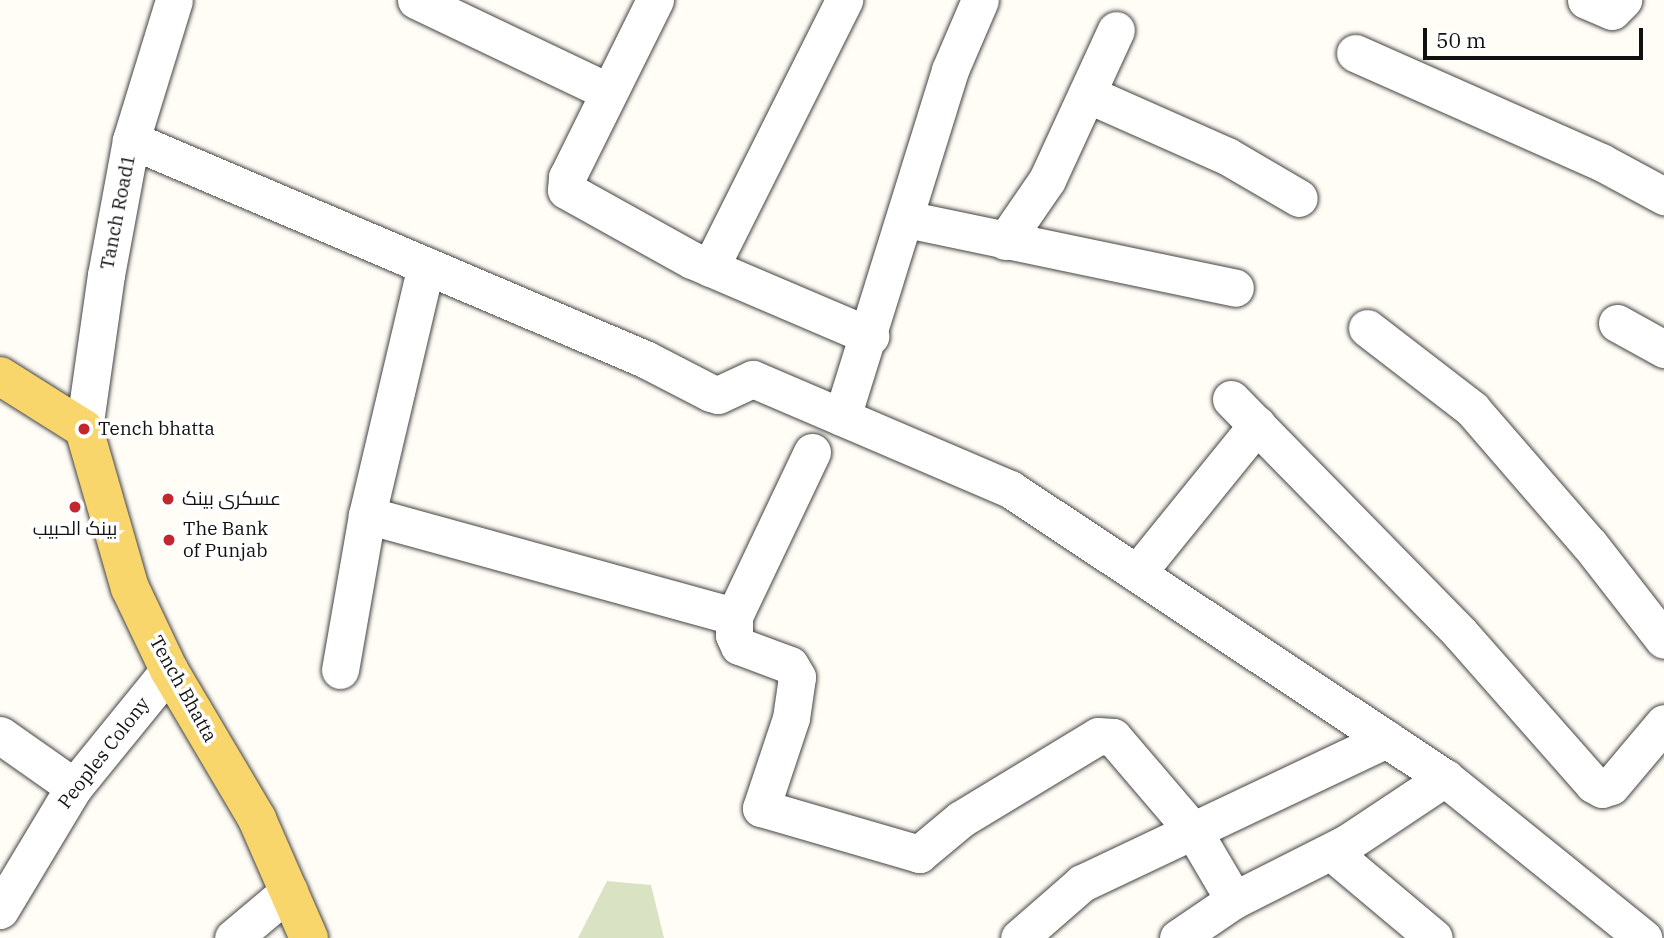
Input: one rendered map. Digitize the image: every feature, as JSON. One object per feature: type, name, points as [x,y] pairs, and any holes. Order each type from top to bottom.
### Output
[{"type":"main road","points":[[0,376],[84,429]]},
{"type":"main road","name":"Tench Bhatta","points":[[84,429],[130,588],[169,670],[257,819],[309,938]]},
{"type":"street","name":"Tanch Road1","points":[[84,429],[106,275],[131,141],[174,0]]},
{"type":"street","points":[[416,0],[607,91]]},
{"type":"street","points":[[655,0],[607,91],[567,177],[566,190],[710,268],[870,335]]},
{"type":"street","points":[[710,268],[844,0]]},
{"type":"street","points":[[842,416],[870,335],[950,70],[979,0]]},
{"type":"street","points":[[1586,0],[1612,11],[1623,0]]},
{"type":"street","points":[[1005,241],[1047,180],[1116,30]]},
{"type":"street","points":[[1354,52],[1601,162],[1664,196]]},
{"type":"street","points":[[1087,93],[1227,156],[1299,198]]},
{"type":"street","points":[[131,141],[645,359],[711,393],[725,392],[753,379],[1010,489],[1454,785],[1643,938]]},
{"type":"street","points":[[906,219],[1235,288]]},
{"type":"street","points":[[340,670],[368,515],[426,266]]},
{"type":"street","points":[[1617,323],[1664,349]]},
{"type":"street","points":[[1367,328],[1472,409],[1590,545],[1664,640]]},
{"type":"street","points":[[1231,399],[1460,633],[1593,784],[1602,789],[1611,786],[1664,723]]},
{"type":"street","points":[[1137,573],[1257,425]]},
{"type":"street","points":[[812,452],[734,616],[739,646],[790,664],[797,677],[791,718],[760,799],[761,808],[919,854],[961,819],[1098,736],[1112,737],[1124,746],[1194,832],[1234,900]]},
{"type":"street","points":[[368,515],[734,616]]},
{"type":"street","name":"Peoples Colony","points":[[0,910],[74,787],[169,670]]},
{"type":"street","points":[[0,735],[74,787]]},
{"type":"street","points":[[1019,938],[1082,883],[1387,739]]},
{"type":"street","points":[[1203,937],[1341,860],[1454,785]]},
{"type":"street","points":[[1203,937],[1234,900],[1454,785]]},
{"type":"street","points":[[1341,860],[1434,938]]},
{"type":"street","points":[[233,938],[289,891]]},
{"type":"green space","points":[[607,881],[651,885],[664,938],[578,938]]},
{"type":"place","name":"Tench bhatta","points":[[84,429]]},
{"type":"place","name":"عسکری بینک","points":[[168,499]]},
{"type":"place","name":"بينک الحبيب","points":[[75,507]]},
{"type":"place","name":"The Bank of Punjab","points":[[169,540]]}]
